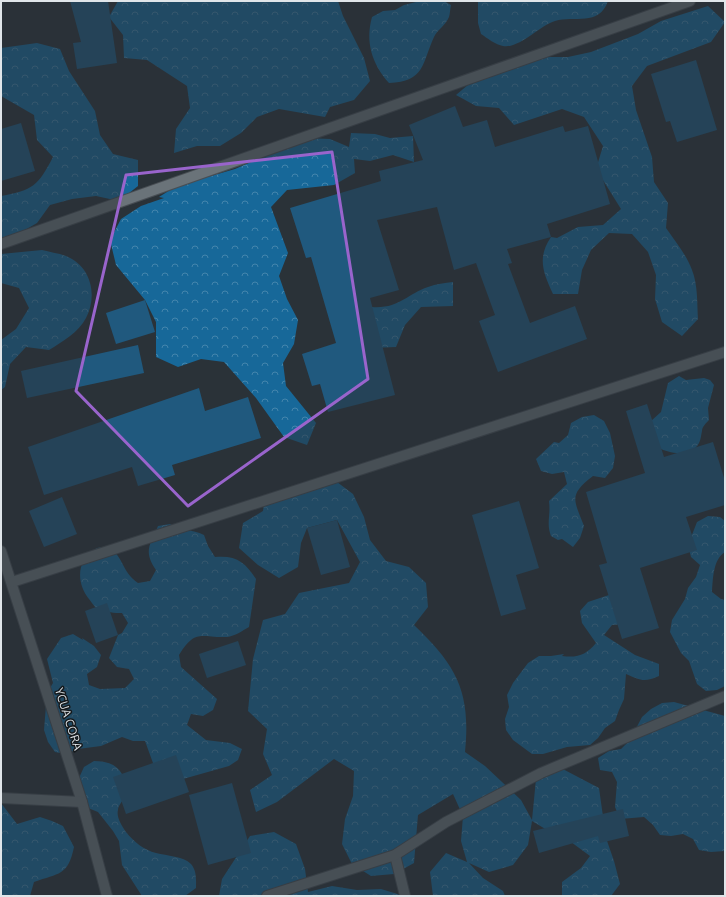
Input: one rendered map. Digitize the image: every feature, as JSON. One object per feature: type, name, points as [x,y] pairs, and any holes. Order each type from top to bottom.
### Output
[{"type":"street","points":[[1,244],[690,1]]},
{"type":"street","points":[[12,582],[725,352]]},
{"type":"street","name":"YCUA CORA","points":[[1,551],[82,802],[107,896]]},
{"type":"street","points":[[268,896],[395,855],[446,822],[541,773],[725,696]]},
{"type":"street","points":[[1,798],[82,802]]},
{"type":"street","points":[[395,855],[405,896]]},
{"type":"highlighted area","points":[[332,152],[368,379],[188,506],[76,391],[126,175]]},
{"type":"green space","points":[[118,1],[338,1],[343,16],[364,58],[370,81],[354,100],[330,107],[325,117],[279,109],[257,117],[241,133],[220,146],[197,146],[174,153],[176,129],[190,108],[187,86],[147,60],[124,58],[123,35],[109,17]]},
{"type":"green space","points":[[420,1],[444,1],[451,5],[449,17],[446,23],[435,34],[424,63],[416,75],[401,82],[389,83],[383,76],[374,60],[369,35],[372,17],[383,11],[395,10],[404,5]]},
{"type":"green space","points":[[478,1],[608,1],[604,9],[599,14],[592,17],[562,19],[555,21],[516,44],[503,46],[481,34],[478,23]]},
{"type":"green space","points":[[708,6],[725,22],[711,42],[647,66],[632,86],[636,110],[652,157],[654,182],[668,203],[666,228],[687,259],[695,282],[698,319],[682,336],[662,322],[655,299],[656,275],[648,252],[632,234],[609,233],[591,250],[582,270],[578,294],[553,294],[546,279],[543,258],[544,252],[551,237],[557,238],[578,227],[603,225],[621,209],[596,169],[603,146],[584,117],[562,109],[514,125],[499,108],[476,106],[456,95],[475,79],[543,57],[568,57],[591,52],[638,34],[661,21]]},
{"type":"green space","points":[[37,43],[60,49],[69,71],[95,111],[100,135],[113,154],[138,160],[138,186],[119,201],[96,196],[72,199],[50,205],[37,223],[18,234],[1,240],[1,196],[28,189],[38,181],[53,157],[37,140],[34,115],[1,96],[1,48]]},
{"type":"green space","points":[[351,133],[375,134],[390,138],[413,136],[414,162],[393,155],[370,161],[354,159],[355,173],[334,185],[287,190],[271,207],[288,253],[279,276],[287,299],[298,320],[294,344],[283,363],[286,386],[316,423],[307,445],[284,437],[256,398],[224,362],[201,359],[178,367],[156,357],[156,322],[145,300],[116,265],[110,240],[121,219],[141,206],[164,198],[159,197],[186,180],[211,176],[235,169],[306,138],[330,139],[349,147]]},
{"type":"green space","points":[[42,250],[66,256],[75,261],[81,267],[90,282],[92,291],[90,309],[79,328],[49,350],[26,347],[10,364],[5,387],[1,390],[1,340],[16,329],[29,308],[19,288],[1,283],[1,254]]},
{"type":"green space","points":[[453,282],[453,306],[421,307],[405,325],[396,347],[371,348],[357,326],[372,307],[389,306],[428,287]]},
{"type":"green space","points":[[679,376],[686,380],[704,378],[710,380],[714,385],[708,408],[709,420],[704,425],[699,443],[691,451],[675,453],[659,448],[651,421],[661,412],[668,383]]},
{"type":"green space","points":[[594,415],[604,421],[610,433],[615,456],[613,468],[605,478],[593,476],[580,488],[577,493],[575,498],[576,504],[584,526],[580,538],[573,547],[562,539],[558,540],[551,536],[549,527],[549,501],[567,484],[564,472],[552,474],[541,471],[536,459],[554,442],[559,443],[568,435],[571,423],[582,417]]},
{"type":"green space","points":[[333,479],[353,494],[364,517],[370,540],[386,561],[409,567],[426,583],[428,607],[414,625],[441,654],[451,667],[458,681],[463,696],[466,713],[465,752],[485,766],[521,800],[532,820],[536,779],[557,766],[599,788],[606,838],[620,884],[611,896],[562,896],[562,882],[581,868],[590,856],[571,842],[556,825],[552,833],[532,821],[528,845],[513,865],[489,872],[469,863],[483,878],[503,891],[505,896],[433,896],[430,872],[446,853],[467,862],[461,841],[463,816],[453,794],[418,815],[414,863],[394,874],[371,876],[352,864],[342,844],[345,819],[353,796],[354,771],[334,759],[277,802],[256,812],[250,790],[272,775],[263,754],[267,729],[248,711],[253,659],[263,620],[285,614],[299,593],[349,583],[360,562],[337,520],[307,528],[301,543],[298,567],[279,578],[258,565],[239,548],[243,523],[263,511],[264,504]]},
{"type":"green space","points":[[708,516],[720,517],[725,521],[725,552],[718,559],[716,564],[713,575],[712,592],[721,599],[725,600],[725,686],[717,690],[706,691],[697,684],[689,661],[681,653],[670,632],[672,620],[685,599],[688,588],[696,577],[700,565],[691,557],[688,545],[697,522]]},
{"type":"green space","points":[[170,524],[178,528],[204,535],[208,546],[215,557],[229,557],[239,561],[248,568],[256,579],[249,627],[227,637],[199,636],[190,641],[179,655],[181,667],[217,699],[213,710],[203,716],[191,714],[187,725],[206,740],[230,743],[242,749],[238,760],[229,766],[183,779],[161,771],[153,763],[145,741],[133,741],[122,737],[101,746],[78,749],[66,754],[55,752],[48,742],[44,730],[47,693],[53,683],[47,659],[61,638],[73,634],[94,646],[101,655],[97,667],[87,674],[89,685],[100,689],[125,688],[134,679],[129,669],[117,667],[109,658],[118,635],[122,633],[128,623],[122,613],[111,613],[97,608],[85,593],[80,579],[80,572],[85,558],[97,548],[109,547],[118,556],[129,574],[138,583],[150,581],[156,570],[150,558],[150,543],[158,526]]},
{"type":"green space","points":[[612,594],[624,624],[612,625],[604,635],[635,655],[659,664],[659,676],[642,680],[626,674],[624,699],[615,721],[605,728],[598,738],[590,745],[567,747],[543,754],[532,754],[513,740],[506,730],[505,719],[509,707],[507,695],[513,683],[528,663],[539,656],[564,654],[562,656],[577,656],[589,650],[596,643],[582,623],[580,611],[588,602]]},
{"type":"green space","points":[[674,702],[725,716],[725,851],[711,852],[699,850],[693,839],[683,834],[671,836],[660,835],[653,825],[644,817],[620,819],[615,807],[617,782],[612,772],[600,770],[598,758],[609,751],[621,749],[630,740],[642,717],[651,709],[662,703]]},
{"type":"green space","points":[[94,761],[110,763],[120,771],[123,776],[123,799],[119,807],[118,816],[126,832],[132,839],[147,850],[188,861],[193,867],[195,873],[196,888],[185,896],[142,896],[122,865],[119,841],[113,831],[98,812],[88,808],[79,778],[84,767]]},
{"type":"green space","points":[[1,803],[17,824],[40,817],[63,826],[74,847],[69,863],[65,868],[56,875],[34,882],[30,896],[1,896]]},
{"type":"green space","points":[[274,832],[296,844],[305,869],[308,892],[332,886],[357,890],[381,889],[404,896],[219,896],[222,879],[250,836]]},
{"type":"building","points":[[70,1],[108,1],[117,63],[77,69],[73,43],[81,42]]},
{"type":"building","points":[[696,60],[717,130],[677,142],[670,121],[666,122],[651,74]]},
{"type":"building","points":[[455,106],[463,127],[487,120],[495,147],[563,126],[565,132],[588,126],[610,204],[547,224],[551,237],[507,249],[512,263],[508,264],[530,323],[575,306],[587,339],[498,372],[479,321],[495,315],[476,263],[454,270],[437,207],[377,220],[399,290],[370,298],[395,395],[328,412],[320,384],[312,386],[302,354],[336,343],[311,257],[306,258],[290,208],[381,181],[379,171],[423,160],[409,125]]},
{"type":"building","points":[[21,123],[35,171],[1,181],[1,129]]},
{"type":"building","points":[[145,300],[155,332],[116,344],[106,313]]},
{"type":"building","points":[[138,345],[144,373],[27,398],[21,371]]},
{"type":"building","points":[[199,388],[205,411],[248,397],[261,438],[172,465],[175,475],[138,486],[132,467],[44,495],[28,447]]},
{"type":"building","points":[[647,404],[664,457],[713,442],[725,481],[725,505],[686,517],[697,550],[640,568],[659,628],[622,639],[599,565],[607,563],[586,492],[645,473],[626,411]]},
{"type":"building","points":[[62,497],[77,534],[44,547],[29,511]]},
{"type":"building","points":[[519,501],[539,568],[516,575],[526,609],[501,616],[472,515]]},
{"type":"building","points":[[337,520],[350,567],[321,575],[307,528]]},
{"type":"building","points":[[107,603],[118,635],[96,643],[85,611]]},
{"type":"building","points":[[238,641],[246,665],[207,678],[199,654]]},
{"type":"building","points":[[176,755],[189,792],[126,814],[113,777]]},
{"type":"building","points":[[232,783],[251,853],[208,865],[189,795]]},
{"type":"building","points":[[623,809],[629,836],[600,843],[598,836],[539,853],[533,831]]}]
